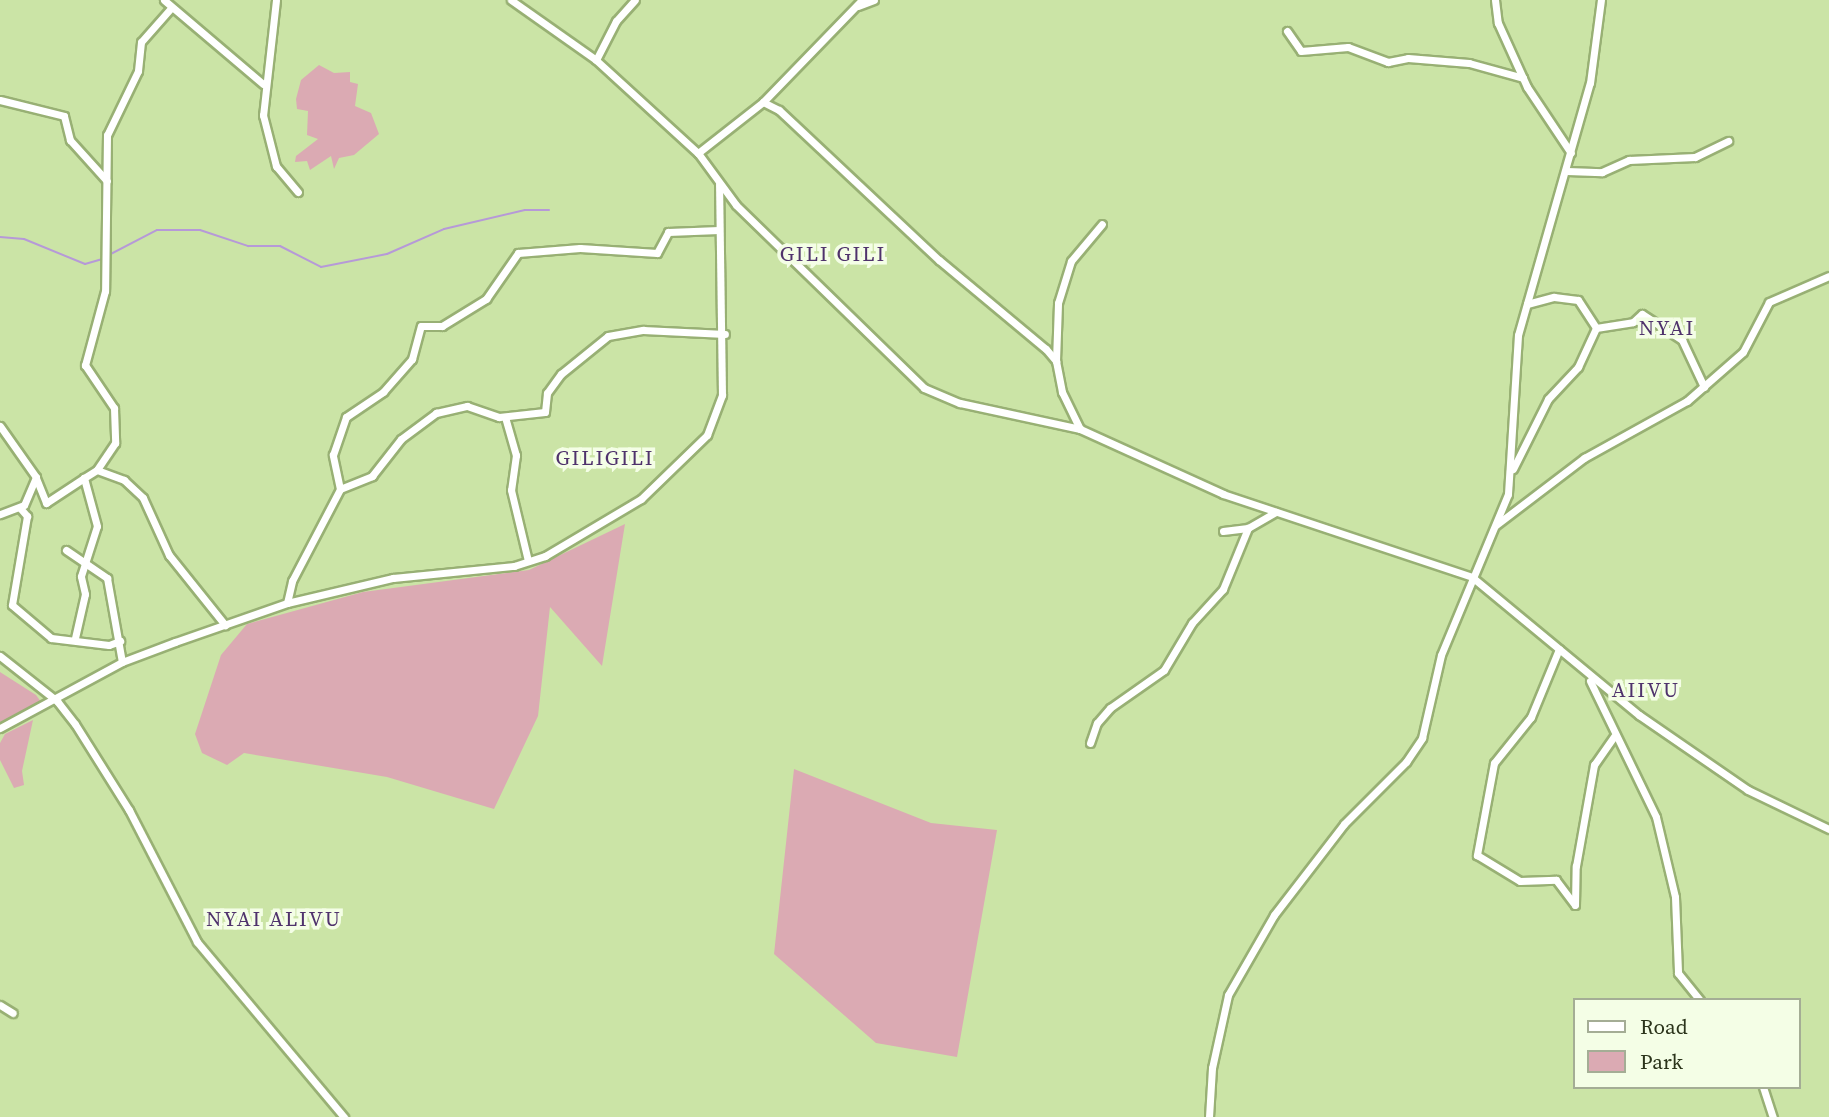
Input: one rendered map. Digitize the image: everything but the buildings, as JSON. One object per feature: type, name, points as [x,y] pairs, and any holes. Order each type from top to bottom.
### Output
[{"type":"street","points":[[164,0],[171,8],[220,42],[263,84]]},
{"type":"street","points":[[276,0],[278,15],[263,84],[262,115],[272,153],[284,179],[298,192]]},
{"type":"street","points":[[511,0],[596,60],[698,153],[719,184],[924,388],[960,403],[1080,429],[1277,512],[1472,577],[1589,677],[1748,790],[1829,829]]},
{"type":"street","points":[[526,9],[528,0]]},
{"type":"street","points":[[596,60],[615,22],[635,0]]},
{"type":"street","points":[[698,153],[763,102],[860,3],[874,0]]},
{"type":"street","points":[[1495,0],[1498,23],[1523,78],[1571,153]]},
{"type":"street","points":[[1513,470],[1514,368],[1527,304],[1590,83],[1601,0]]},
{"type":"street","points":[[0,426],[36,477],[46,503],[97,470],[115,443],[114,405],[93,383],[85,365],[105,291],[107,135],[138,71],[141,42],[171,8]]},
{"type":"street","points":[[1287,31],[1301,51],[1348,47],[1388,62],[1469,63],[1523,78]]},
{"type":"street","points":[[0,100],[64,116],[69,140],[107,181]]},
{"type":"street","points":[[763,102],[824,147],[939,260],[1056,360]]},
{"type":"street","points":[[1567,171],[1602,172],[1629,160],[1695,157],[1728,141]]},
{"type":"street","points":[[0,728],[57,701],[122,663],[225,625],[287,603],[393,578],[528,561],[641,499],[707,435],[722,395],[725,334],[719,184]]},
{"type":"street","points":[[1080,429],[1062,393],[1056,360],[1058,303],[1071,259],[1102,224]]},
{"type":"street","points":[[287,603],[292,581],[340,489],[333,456],[346,417],[383,392],[412,359],[422,324],[442,327],[496,290],[511,256],[580,248],[657,253],[668,232],[719,230]]},
{"type":"street","points":[[1495,526],[1584,458],[1665,416],[1704,387],[1748,345],[1769,302],[1829,276]]},
{"type":"street","points":[[1527,304],[1554,297],[1578,300],[1596,328]]},
{"type":"street","points":[[1596,328],[1633,322],[1642,313],[1682,340],[1704,387]]},
{"type":"street","points":[[1209,1117],[1212,1068],[1228,995],[1274,915],[1344,824],[1406,762],[1422,738],[1441,655],[1495,526],[1513,470],[1548,399],[1578,367],[1596,328]]},
{"type":"street","points":[[340,489],[372,476],[425,417],[467,406],[505,416],[545,412],[547,393],[561,374],[612,334],[643,330],[725,334]]},
{"type":"street","points":[[505,416],[516,455],[510,490],[528,561]]},
{"type":"street","points":[[97,470],[124,480],[143,498],[169,555],[225,625]]},
{"type":"street","points":[[0,514],[20,508],[36,477]]},
{"type":"street","points":[[75,638],[85,594],[81,576],[88,563],[97,526],[84,478]]},
{"type":"street","points":[[20,508],[26,523],[11,603],[42,635],[109,645],[120,641]]},
{"type":"street","points":[[1223,531],[1248,528],[1277,512]]},
{"type":"street","points":[[1090,743],[1101,717],[1164,670],[1192,623],[1223,589],[1248,528]]},
{"type":"street","points":[[66,550],[107,578],[122,663]]},
{"type":"street","points":[[1559,649],[1531,718],[1494,763],[1476,855],[1520,881],[1556,880],[1575,905],[1576,866],[1594,765],[1614,736]]},
{"type":"street","points":[[0,656],[57,701],[129,810],[197,942],[344,1117]]},
{"type":"street","points":[[1589,677],[1614,736],[1656,817],[1675,897],[1678,973],[1698,998]]},
{"type":"street","points":[[0,1005],[13,1013]]},
{"type":"street","points":[[1764,1089],[1773,1117]]},
{"type":"green space","points":[[319,65],[334,73],[350,72],[350,82],[358,84],[355,106],[371,113],[379,134],[354,155],[339,158],[334,169],[331,156],[310,170],[307,161],[295,162],[296,156],[318,139],[307,135],[308,111],[297,109],[296,99],[301,80]]},
{"type":"green space","points":[[625,524],[602,666],[550,607],[538,716],[494,809],[387,777],[244,753],[227,765],[202,753],[195,734],[221,655],[247,624],[363,592],[529,570]]},
{"type":"green space","points":[[0,672],[36,695],[44,706],[0,723]]},
{"type":"green space","points":[[33,720],[22,771],[24,785],[14,788],[0,760],[0,743],[5,734]]},
{"type":"green space","points":[[794,769],[931,823],[997,830],[957,1057],[876,1043],[774,954]]},
{"type":"waterway","points":[[107,256],[157,230],[200,230],[248,246],[280,246],[321,267],[387,254],[444,229],[525,210],[549,210]]},
{"type":"waterway","points":[[0,237],[24,239],[85,264],[103,259]]},
{"type":"district","name":"GILI GILI","points":[[833,254]]},
{"type":"district","name":"NYAI","points":[[1667,328]]},
{"type":"district","name":"GILIGILI","points":[[605,458]]},
{"type":"district","name":"AIIVU","points":[[1646,690]]},
{"type":"district","name":"NYAI ALIVU","points":[[274,919]]}]
